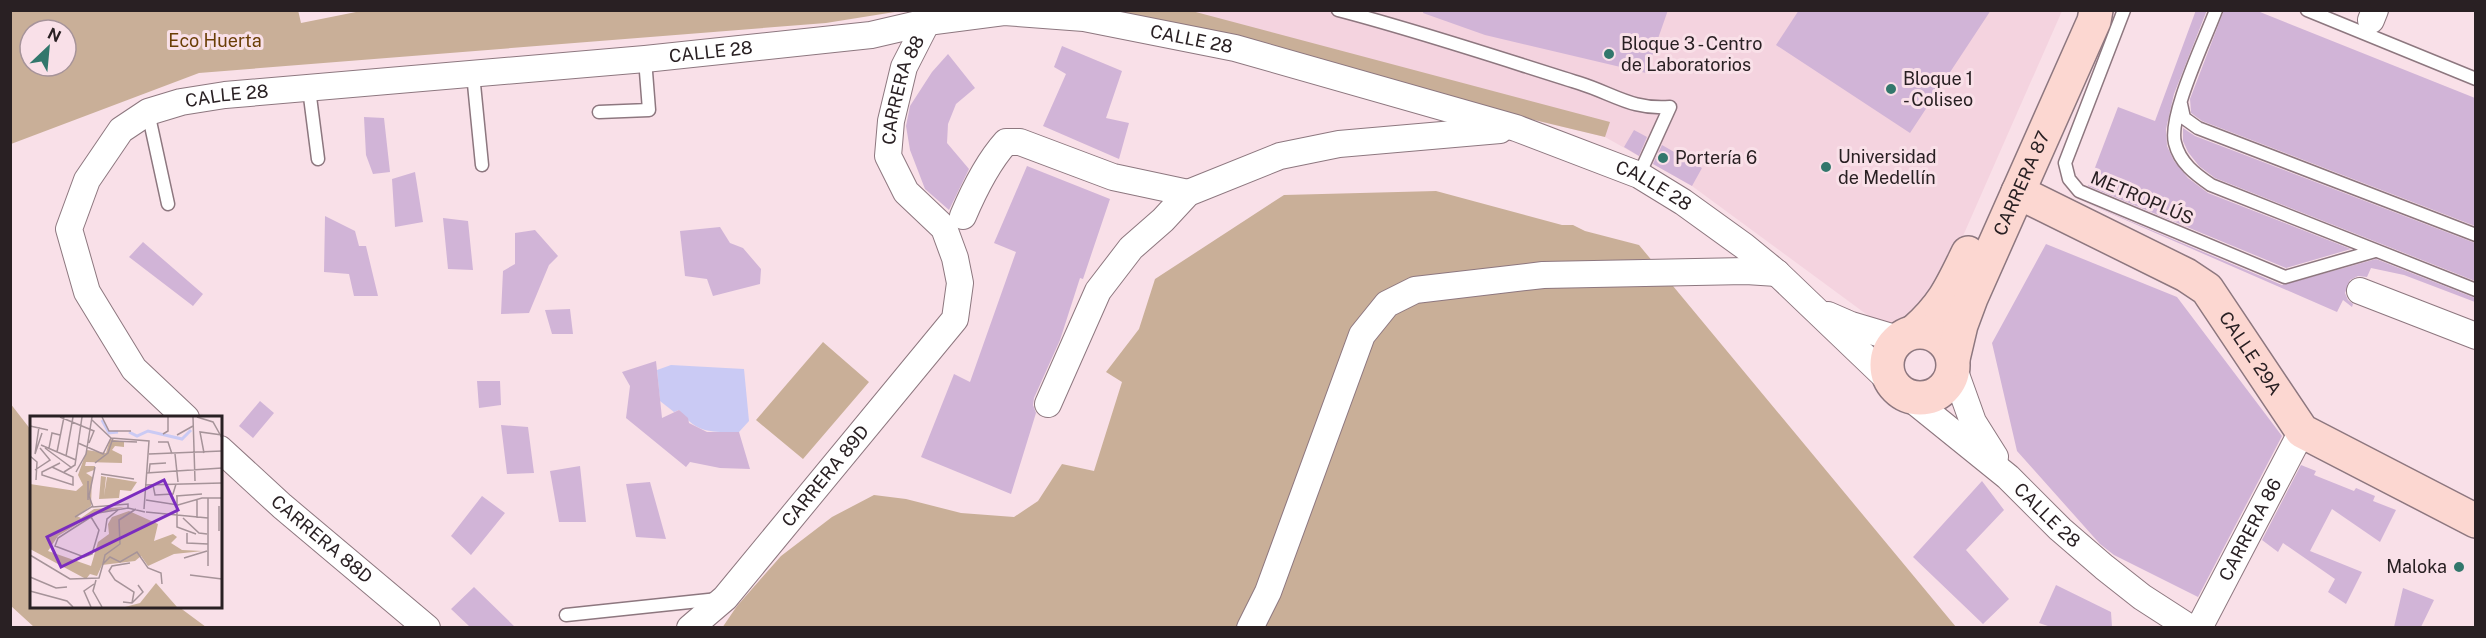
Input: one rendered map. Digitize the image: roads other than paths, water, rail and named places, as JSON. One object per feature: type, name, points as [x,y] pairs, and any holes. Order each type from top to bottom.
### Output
[{"type":"street","name":"CARRERA 87","points":[[1907,335],[1945,300],[2082,10]]},
{"type":"street","name":"CARRERA 87","points":[[1954,364],[1961,325],[1971,297],[2094,21],[2096,10]]},
{"type":"street","name":"CALLE 28","points":[[185,416],[134,369],[87,292],[69,229],[87,180],[121,130],[148,112],[181,102],[225,95],[645,59],[871,35],[927,22],[1004,12],[1084,18],[1235,48],[1516,128],[1639,175],[1683,202],[1777,273],[1900,390],[2008,477],[2060,529],[2104,567],[2142,597],[2190,627]]},
{"type":"street","name":"CARRERA 88","points":[[927,22],[904,67],[891,121],[888,156],[906,192],[944,228],[960,283],[955,319]]},
{"type":"street","points":[[1048,404],[1098,291],[1131,248],[1164,220],[1188,193],[1280,156],[1339,144],[1516,128]]},
{"type":"street","points":[[963,216],[971,196],[996,152],[1006,142],[1020,141],[1113,177],[1188,193]]},
{"type":"street","name":"CALLE 29A","points":[[2018,192],[2186,275],[2207,289],[2302,431],[2475,521]]},
{"type":"street","points":[[1250,627],[1279,562],[1362,335],[1387,304],[1415,291],[1544,275],[1746,271],[1777,273]]},
{"type":"street","points":[[2360,291],[2475,336]]},
{"type":"street","points":[[1812,307],[1844,322],[1907,335],[1926,331],[1944,341],[1973,422],[2008,477]]},
{"type":"street","name":"CARRERA 89D","points":[[690,627],[725,598],[955,319]]},
{"type":"street","points":[[1907,335],[1892,346],[1886,365],[1900,390],[1919,398],[1938,393],[1946,387],[1954,364]]},
{"type":"street","name":"CARRERA 86","points":[[2199,627],[2302,431]]},
{"type":"street","name":"CARRERA 88D","points":[[222,451],[282,506],[427,627]]},
{"type":"lane","points":[[1338,10],[1594,87],[1640,107],[1670,108],[1639,175]]},
{"type":"lane","name":"METROPLÚS","points":[[2124,10],[2065,163],[2069,178],[2079,191],[2285,277],[2375,251]]},
{"type":"lane","points":[[2216,10],[2175,120],[2175,141],[2186,165],[2194,174],[2211,185],[2475,290]]},
{"type":"lane","points":[[2307,10],[2475,79]]},
{"type":"lane","points":[[599,112],[649,110],[645,59]]},
{"type":"lane","points":[[473,74],[482,165]]},
{"type":"lane","points":[[309,89],[318,159]]},
{"type":"lane","points":[[2181,104],[2184,118],[2198,128],[2475,235]]},
{"type":"lane","points":[[148,112],[168,204]]},
{"type":"lane","points":[[566,615],[725,598]]},
{"type":"water","points":[[671,365],[744,369],[749,421],[739,432],[712,431],[692,424],[679,410],[674,412],[660,401],[657,370]]},
{"type":"place","name":"Bloque 3 - Centro de Laboratorios","points":[[1609,54]]},
{"type":"place","name":"Bloque 1 - Coliseo","points":[[1891,89]]},
{"type":"place","name":"Portería 6","points":[[1663,158]]},
{"type":"place","name":"Universidad de Medellín","points":[[1826,167]]},
{"type":"place","name":"Maloka","points":[[2459,567]]},
{"type":"park label","name":"Eco Huerta","points":[[215,41]]}]
